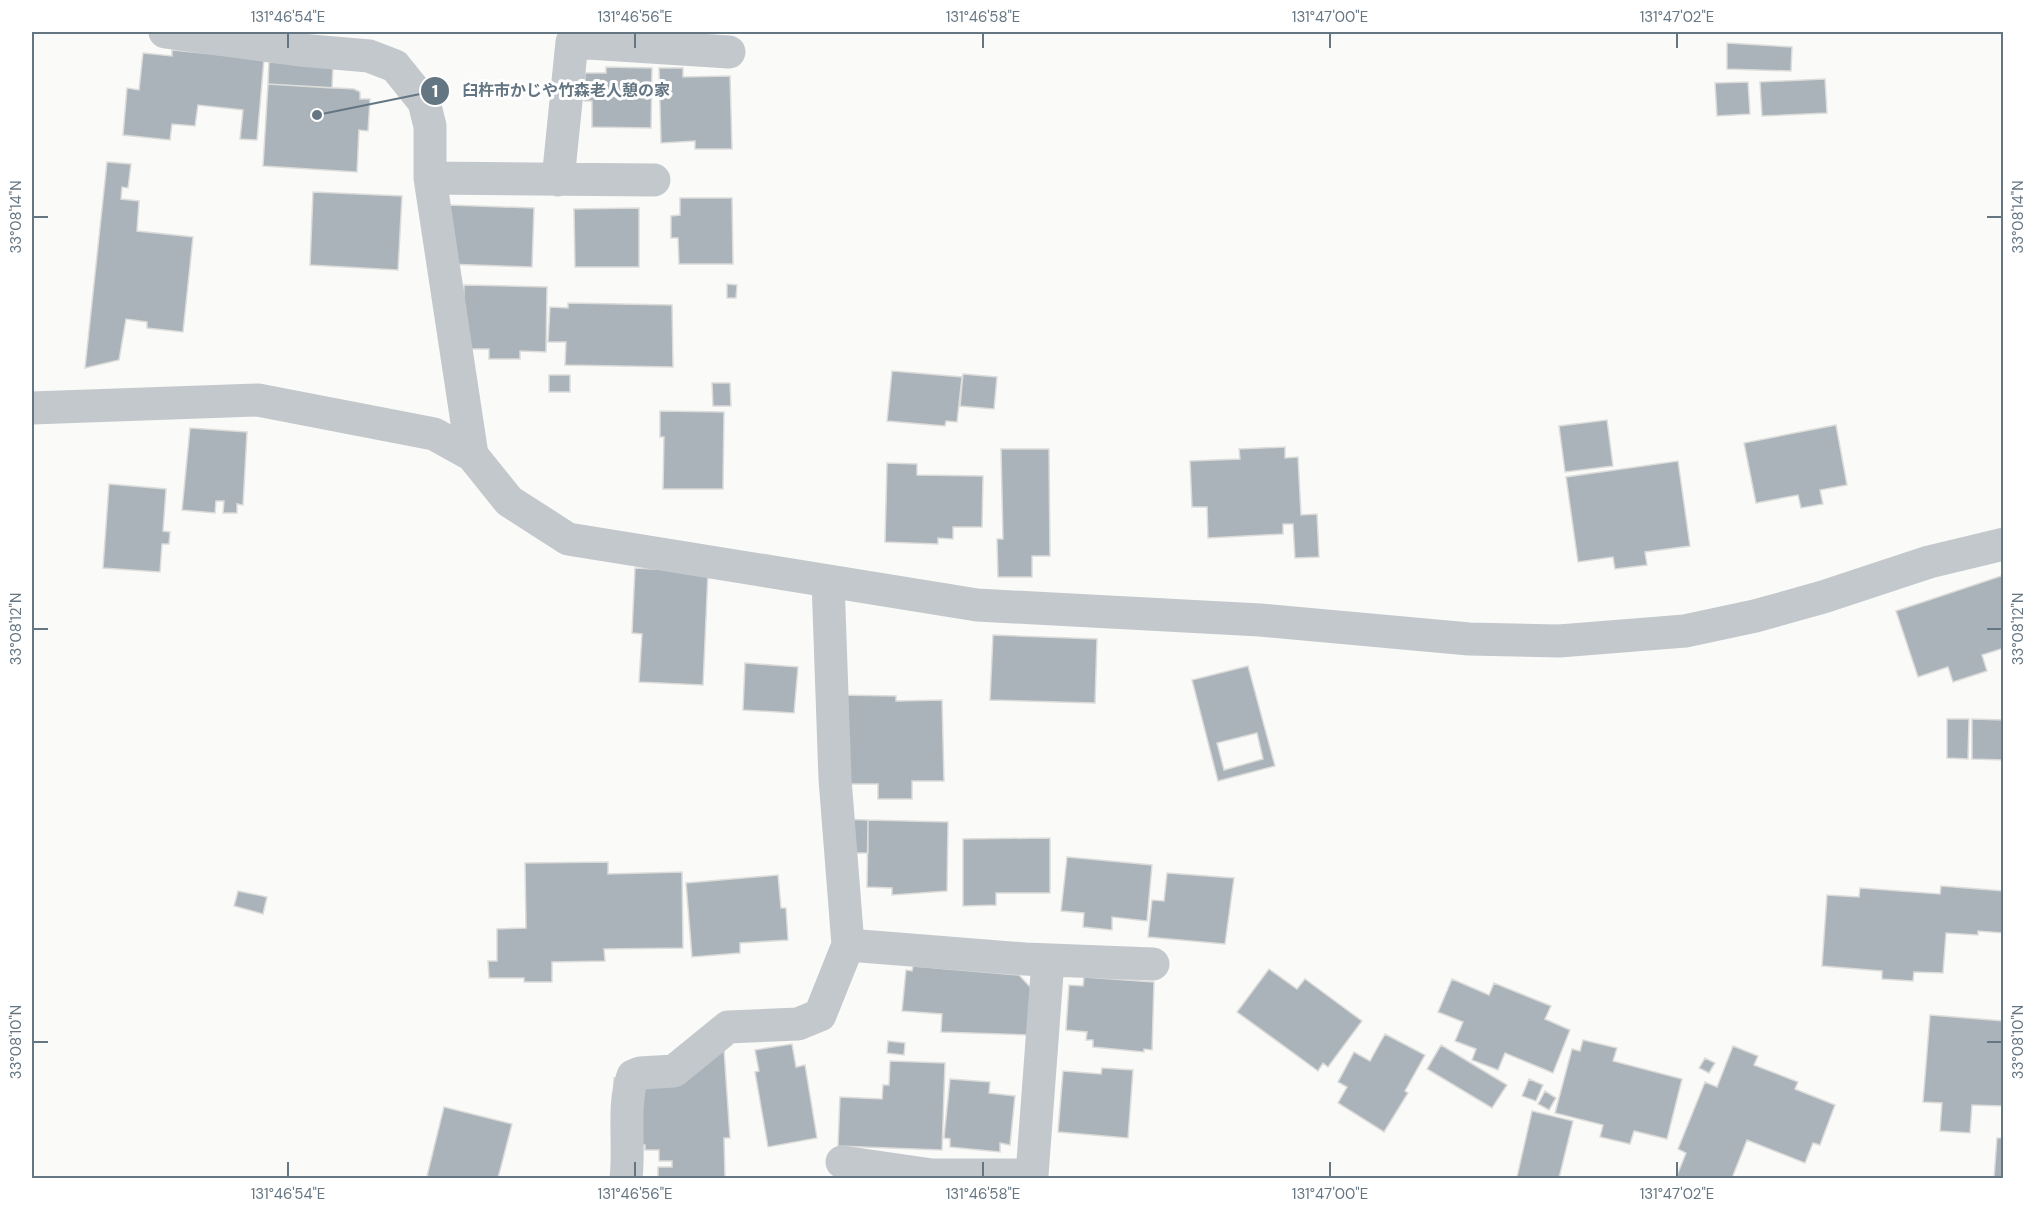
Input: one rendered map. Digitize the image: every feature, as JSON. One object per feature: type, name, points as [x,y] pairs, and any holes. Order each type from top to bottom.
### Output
[{"type":"street","points":[[165,32],[300,50],[373,44],[395,66],[424,102],[430,126],[430,178],[472,455]]},
{"type":"street","points":[[558,180],[572,42],[729,52]]},
{"type":"street","points":[[430,178],[654,180]]},
{"type":"street","points":[[32,408],[258,400],[434,434],[472,455],[509,501],[568,538],[977,605],[1260,620],[1469,639],[1559,641],[1685,631],[1823,597],[1929,562],[2004,544]]},
{"type":"street","points":[[626,1179],[628,1091],[633,1076],[640,1073],[674,1071],[728,1027],[798,1024],[820,1015],[848,945],[835,778],[828,581]]},
{"type":"street","points":[[848,945],[1048,960],[1153,964]]},
{"type":"street","points":[[842,1162],[932,1175],[1032,1175],[1048,960]]},
{"type":"building","points":[[1727,43],[1792,47],[1791,71],[1727,69]]},
{"type":"building","points":[[172,50],[264,59],[257,140],[240,139],[243,110],[198,105],[195,126],[172,124],[170,140],[123,135],[127,88],[139,90],[143,53],[172,56]]},
{"type":"building","points":[[269,62],[333,66],[332,88],[268,84]]},
{"type":"building","points":[[606,67],[652,68],[651,128],[592,127],[592,101],[584,101],[585,73],[606,73]]},
{"type":"building","points":[[659,68],[683,68],[683,77],[730,76],[732,149],[695,149],[695,141],[661,143]]},
{"type":"building","points":[[1825,79],[1827,113],[1762,116],[1760,82]]},
{"type":"building","points":[[1748,82],[1750,114],[1717,116],[1715,83]]},
{"type":"building","points":[[268,84],[354,89],[360,92],[360,99],[370,99],[368,131],[359,130],[357,172],[263,166]]},
{"type":"building","points":[[107,162],[131,164],[128,188],[122,187],[121,199],[139,201],[137,231],[193,237],[183,332],[147,328],[147,322],[126,319],[119,360],[85,368]]},
{"type":"building","points":[[313,192],[402,196],[398,270],[310,265]]},
{"type":"building","points":[[680,198],[732,198],[733,264],[679,264],[678,238],[671,238],[671,216],[680,215]]},
{"type":"building","points":[[448,205],[534,208],[532,267],[446,264]]},
{"type":"building","points":[[639,208],[639,267],[575,267],[574,209]]},
{"type":"building","points":[[727,284],[737,285],[736,298],[727,298]]},
{"type":"building","points":[[464,285],[547,287],[546,352],[520,351],[520,359],[489,359],[489,349],[463,349]]},
{"type":"building","points":[[568,303],[672,305],[673,367],[565,365],[566,342],[548,342],[550,307],[568,308]]},
{"type":"building","points":[[892,371],[962,377],[957,422],[946,421],[945,426],[887,421]]},
{"type":"building","points":[[963,374],[997,377],[994,409],[960,406]]},
{"type":"building","points":[[549,375],[570,375],[570,392],[549,392]]},
{"type":"building","points":[[712,383],[730,383],[731,406],[713,406]]},
{"type":"building","points":[[660,411],[724,412],[723,489],[663,489],[664,437],[660,437]]},
{"type":"building","points":[[1607,420],[1613,466],[1565,472],[1559,426]]},
{"type":"building","points":[[1836,425],[1847,485],[1820,490],[1823,504],[1801,508],[1798,495],[1756,503],[1744,443]]},
{"type":"building","points":[[190,428],[247,432],[243,505],[237,504],[237,513],[223,513],[224,501],[216,501],[215,513],[182,510]]},
{"type":"building","points":[[1285,447],[1285,458],[1298,457],[1301,515],[1317,514],[1319,557],[1295,558],[1293,524],[1283,524],[1283,534],[1208,538],[1207,507],[1192,507],[1190,461],[1240,459],[1239,449]]},
{"type":"building","points":[[1001,449],[1049,449],[1050,556],[1032,556],[1032,577],[998,577],[997,539],[1003,539]]},
{"type":"building","points":[[1678,461],[1690,546],[1645,552],[1647,565],[1615,569],[1613,557],[1578,562],[1566,477]]},
{"type":"building","points":[[887,463],[917,464],[917,475],[983,476],[982,527],[953,527],[953,539],[938,538],[938,544],[885,542]]},
{"type":"building","points":[[109,484],[166,489],[163,531],[170,532],[169,544],[162,544],[160,572],[103,568]]},
{"type":"building","points":[[635,568],[708,572],[703,685],[639,682],[642,634],[632,633]]},
{"type":"building","points":[[2004,575],[2004,648],[1982,655],[1987,671],[1953,682],[1948,667],[1918,677],[1896,611]]},
{"type":"building","points":[[993,635],[1097,639],[1095,703],[990,700]]},
{"type":"building","points":[[745,663],[798,667],[794,713],[743,710]]},
{"type":"building","points":[[1248,666],[1275,766],[1218,781],[1192,680]],"holes":[[[1257,733],[1263,759],[1224,770],[1217,743]]]},
{"type":"building","points":[[838,695],[896,696],[896,701],[942,700],[944,781],[912,781],[912,799],[878,799],[878,784],[845,784]]},
{"type":"building","points":[[1947,719],[1969,719],[1968,759],[1947,758]]},
{"type":"building","points":[[1972,719],[2004,720],[2004,760],[1972,759]]},
{"type":"building","points":[[835,819],[868,820],[868,853],[836,853]]},
{"type":"building","points":[[868,820],[948,822],[947,891],[892,895],[892,888],[867,887]]},
{"type":"building","points":[[1050,838],[1050,893],[996,893],[996,905],[963,906],[963,839]]},
{"type":"building","points":[[1067,857],[1152,865],[1147,921],[1112,917],[1112,930],[1083,927],[1084,913],[1061,911]]},
{"type":"building","points":[[608,862],[608,874],[682,872],[683,948],[604,949],[605,961],[552,962],[552,982],[524,982],[524,978],[489,978],[488,961],[497,961],[497,929],[526,928],[525,863]]},
{"type":"building","points":[[1167,873],[1234,878],[1225,944],[1148,937],[1152,900],[1164,901]]},
{"type":"building","points":[[778,875],[781,908],[786,908],[788,940],[740,943],[740,953],[692,957],[686,883]]},
{"type":"building","points":[[1941,886],[2004,891],[2004,933],[1978,931],[1978,935],[1946,933],[1943,973],[1914,972],[1913,981],[1882,979],[1882,971],[1822,966],[1827,895],[1859,897],[1860,888],[1940,894]]},
{"type":"building","points":[[238,891],[267,897],[263,914],[234,906]]},
{"type":"building","points":[[913,966],[1019,975],[1032,989],[1030,1035],[941,1032],[942,1014],[902,1011],[906,970],[912,971]]},
{"type":"building","points":[[1269,969],[1297,989],[1305,979],[1362,1021],[1328,1067],[1323,1063],[1318,1071],[1237,1012]]},
{"type":"building","points":[[1084,977],[1154,982],[1152,1050],[1144,1049],[1144,1052],[1093,1047],[1093,1040],[1086,1040],[1087,1032],[1066,1030],[1069,985],[1083,986]]},
{"type":"building","points":[[1452,979],[1489,995],[1494,983],[1551,1006],[1545,1019],[1570,1030],[1553,1073],[1505,1053],[1498,1070],[1472,1060],[1476,1049],[1455,1041],[1463,1022],[1438,1012]]},
{"type":"building","points":[[1930,1015],[2004,1021],[2004,1106],[1972,1105],[1970,1133],[1940,1131],[1942,1103],[1923,1102]]},
{"type":"building","points":[[1385,1034],[1425,1055],[1405,1091],[1408,1093],[1384,1132],[1338,1103],[1347,1087],[1338,1082],[1354,1052],[1370,1061]]},
{"type":"building","points":[[1583,1040],[1617,1048],[1613,1061],[1682,1079],[1667,1139],[1634,1131],[1630,1144],[1600,1137],[1603,1125],[1555,1113],[1572,1049],[1580,1051]]},
{"type":"building","points":[[888,1041],[905,1043],[904,1055],[887,1053]]},
{"type":"building","points":[[792,1044],[796,1067],[805,1065],[817,1138],[768,1147],[755,1072],[759,1071],[755,1050]]},
{"type":"building","points":[[1441,1045],[1507,1085],[1492,1108],[1427,1069]]},
{"type":"building","points":[[1733,1046],[1758,1056],[1754,1065],[1798,1082],[1795,1089],[1835,1105],[1820,1145],[1813,1143],[1805,1163],[1747,1140],[1732,1178],[1676,1178],[1686,1153],[1678,1149],[1705,1082],[1717,1087]]},
{"type":"building","points":[[724,1050],[730,1138],[724,1138],[725,1178],[658,1178],[658,1167],[672,1167],[672,1161],[659,1161],[659,1150],[645,1150],[645,1145],[613,1145],[614,1078],[652,1077]]},
{"type":"building","points":[[1705,1058],[1715,1063],[1709,1073],[1699,1068]]},
{"type":"building","points":[[890,1061],[945,1063],[942,1150],[838,1146],[840,1097],[882,1099],[883,1085],[889,1085]]},
{"type":"building","points":[[1102,1068],[1133,1070],[1128,1138],[1058,1132],[1063,1071],[1101,1074]]},
{"type":"building","points":[[950,1079],[990,1082],[989,1093],[1015,1096],[1010,1145],[1000,1143],[1000,1152],[950,1147],[950,1139],[944,1138]]},
{"type":"building","points":[[1529,1079],[1543,1085],[1536,1101],[1522,1096]]},
{"type":"building","points":[[1545,1091],[1556,1098],[1549,1110],[1538,1104]]},
{"type":"building","points":[[444,1107],[512,1124],[498,1178],[427,1176]]},
{"type":"building","points":[[1532,1111],[1573,1121],[1559,1178],[1517,1177]]},
{"type":"building","points":[[1997,1138],[2004,1138],[2004,1178],[1994,1178]]},
{"type":"place","name":"臼杵市かじや竹森老人憩の家","points":[[317,115]]}]
